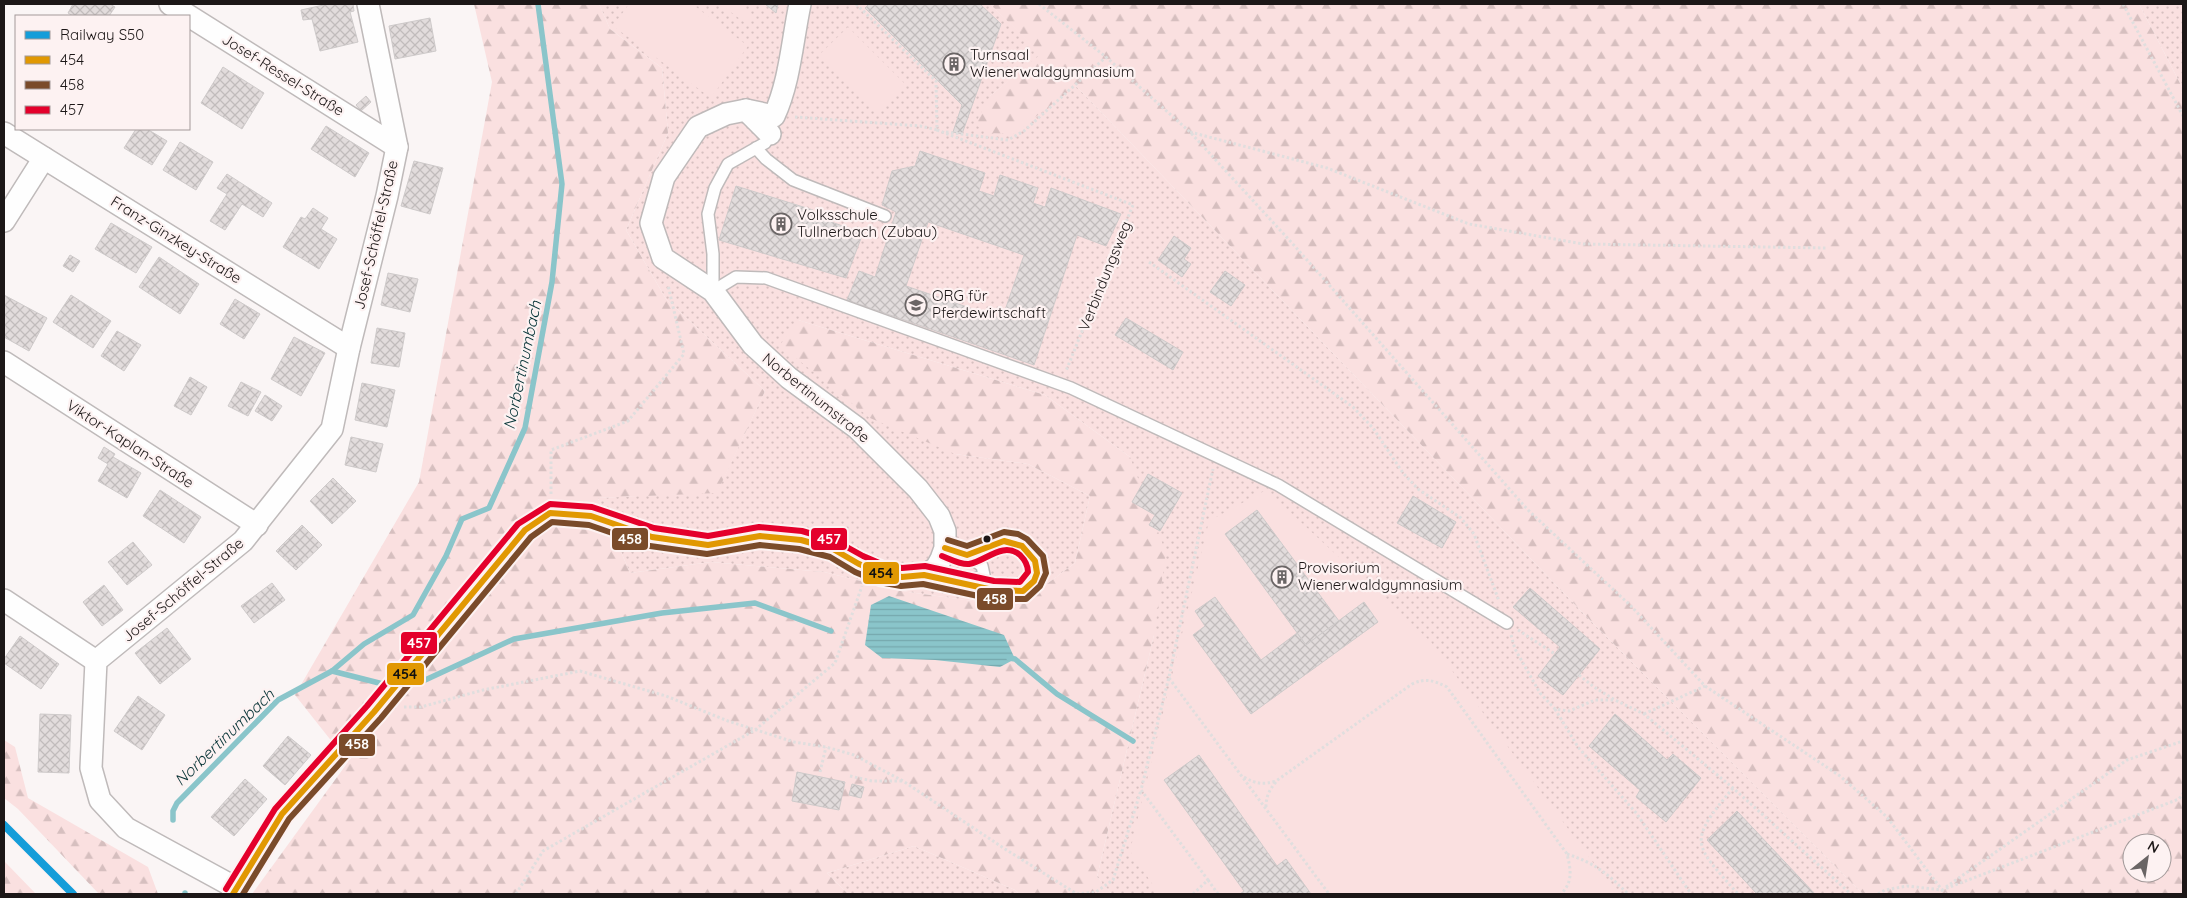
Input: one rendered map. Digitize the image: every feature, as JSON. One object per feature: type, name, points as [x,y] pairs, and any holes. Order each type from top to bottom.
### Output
[{"type":"street","name":"Josef-Ressel-Straße","points":[[170,4],[187,15]]},
{"type":"street","name":"Josef-Schöffel-Straße","points":[[96,662],[243,541],[332,429],[349,348],[387,196],[396,147],[368,4]]},
{"type":"street","points":[[662,258],[651,223],[664,177],[698,127],[726,114],[746,110],[767,133],[783,97],[800,4]]},
{"type":"street","name":"Josef-Ressel-Straße","points":[[190,17],[396,147]]},
{"type":"street","name":"Franz-Ginzkey-Straße","points":[[4,133],[349,348]]},
{"type":"street","points":[[4,221],[44,158]]},
{"type":"street","name":"Norbertinumstraße","points":[[662,258],[713,291],[753,345],[789,378],[857,428],[918,489],[939,516],[946,531],[945,548]]},
{"type":"street","name":"Viktor-Kaplan-Straße","points":[[4,362],[257,525]]},
{"type":"street","points":[[4,600],[96,662],[91,768],[100,800],[126,828],[234,891],[282,814],[379,706],[524,530],[550,513],[591,516],[652,536],[708,545],[760,536],[801,540],[833,549],[859,564],[881,573],[902,577],[924,575],[936,568],[945,548]]},
{"type":"lane","points":[[767,133],[766,159],[793,180],[885,216]]},
{"type":"lane","points":[[713,291],[713,254],[708,214],[715,188],[728,164],[767,133]]},
{"type":"lane","points":[[713,291],[736,277],[766,278],[1071,388],[1278,485],[1507,623]]},
{"type":"lane","points":[[924,575],[993,590],[1023,591],[1033,582],[1037,572],[1035,559],[1025,547],[1014,542],[1004,541],[966,556]]},
{"type":"lane","points":[[945,548],[966,556],[982,566],[984,575],[965,583]]},
{"type":"path","points":[[856,4],[936,81],[937,130]]},
{"type":"path","points":[[1039,4],[1106,57],[1190,132],[1292,243],[1528,510],[1631,606],[1705,686],[1840,776],[1881,811],[1945,894]]},
{"type":"path","points":[[2124,4],[2183,116]]},
{"type":"path","points":[[767,133],[920,126],[962,135],[1008,140],[1024,131],[1106,57]]},
{"type":"path","name":"Verbindungsweg","points":[[937,130],[1133,205],[1066,371],[1074,376]]},
{"type":"path","points":[[1190,132],[1328,168],[1469,224],[1583,244],[1827,248]]},
{"type":"path","points":[[550,513],[552,450],[628,421],[684,354],[662,258]]},
{"type":"path","points":[[1149,262],[1352,407],[1373,428],[1403,473],[1418,489],[1461,518],[1474,534],[1515,649],[1540,694],[1555,709],[1578,747],[1637,814],[1691,894]]},
{"type":"path","points":[[379,706],[421,707],[483,690],[580,671],[666,696],[756,730],[794,742],[826,747],[854,755],[903,781],[1077,894],[1096,892],[1113,880],[1141,790],[1169,677],[1216,456]]},
{"type":"path","points":[[516,894],[543,851],[756,730],[836,663],[861,586],[870,584]]},
{"type":"path","points":[[1507,623],[1555,654]]},
{"type":"path","points":[[1579,675],[1615,700],[1644,714],[1733,788],[1851,894]]},
{"type":"path","points":[[1169,677],[1330,894]]},
{"type":"path","points":[[1266,807],[1269,790],[1276,781],[1412,684],[1423,679],[1436,681],[1447,686],[1567,854],[1571,867],[1570,882],[1561,894]]},
{"type":"path","points":[[1644,714],[1705,686]]},
{"type":"path","points":[[1555,709],[1569,711],[1595,700],[1615,700]]},
{"type":"path","points":[[1942,890],[2127,760],[2183,741]]},
{"type":"path","points":[[820,772],[826,747]]},
{"type":"path","points":[[850,776],[872,781],[903,781]]},
{"type":"path","points":[[1244,777],[1254,783],[1265,784],[1276,781]]},
{"type":"path","points":[[1733,788],[1711,815],[1701,833],[1700,846],[1708,860],[1738,894]]},
{"type":"path","points":[[1141,790],[1218,894]]},
{"type":"path","points":[[1878,894],[1885,890],[1906,886],[1942,890],[2122,822],[2178,799],[2183,793]]},
{"type":"path","points":[[1567,854],[1586,860],[1604,870],[1628,894]]},
{"type":"path","points":[[1193,894],[1208,880]]},
{"type":"green space","points":[[474,4],[599,4],[610,29],[662,68],[668,133],[626,230],[666,299],[765,391],[717,493],[598,498],[630,573],[711,562],[824,572],[901,591],[1016,607],[1075,563],[1090,496],[1028,464],[955,454],[870,418],[780,345],[798,320],[1045,395],[1130,457],[1166,553],[1154,635],[1097,877],[1112,894],[1019,894],[1015,890],[914,846],[827,873],[848,894],[252,894],[348,762],[295,695],[419,482],[492,82]]},
{"type":"green space","points":[[599,4],[990,4],[1042,54],[990,96],[1076,86],[1584,614],[1863,894],[1112,894],[1097,877],[1154,635],[1130,457],[1045,395],[798,320],[955,454],[1028,464],[1090,496],[1075,563],[1016,607],[901,591],[824,572],[711,562],[630,573],[598,498],[717,492],[765,391],[666,299],[626,230],[668,133],[662,68],[610,29]]},
{"type":"green space","points":[[629,4],[692,4],[748,46],[711,98],[613,26]]},
{"type":"green space","points":[[720,4],[737,4],[754,16],[748,25]]},
{"type":"green space","points":[[990,4],[2139,4],[2183,89],[2183,894],[1863,894],[1584,614],[1076,86],[1013,134],[987,133],[975,124],[990,96],[1041,54]]},
{"type":"green space","points":[[2139,4],[2183,4],[2183,89]]},
{"type":"green space","points":[[848,27],[905,84],[876,113],[819,55]]},
{"type":"green space","points":[[1266,490],[1431,642],[1616,894],[1159,894],[1130,851],[1209,521]]},
{"type":"green space","points":[[4,740],[15,747],[28,798],[148,867],[158,894],[99,894],[18,809],[4,798]]},
{"type":"green space","points":[[914,846],[1015,890],[1019,894],[848,894],[827,873]]},
{"type":"green space","points":[[5,862],[36,894],[4,894]]},
{"type":"water","points":[[889,596],[1004,635],[1015,659],[1000,667],[935,660],[882,658],[865,645],[871,605]]},
{"type":"building","points":[[73,4],[110,4],[115,7],[110,15],[71,15],[68,13]]},
{"type":"building","points":[[328,4],[353,4],[354,11],[350,12],[358,42],[320,51],[312,19],[303,20],[301,10]]},
{"type":"building","points":[[765,4],[778,4],[776,13]]},
{"type":"building","name":"Turnsaal Wienerwaldgymnasium","points":[[869,4],[980,4],[1001,24],[962,134],[953,132],[962,105],[865,8]]},
{"type":"building","points":[[430,18],[436,51],[395,59],[389,26]]},
{"type":"building","points":[[223,67],[264,93],[242,129],[201,103]]},
{"type":"building","points":[[366,96],[371,102],[361,111],[356,105]]},
{"type":"building","points":[[326,126],[369,153],[355,177],[311,149]]},
{"type":"building","points":[[135,130],[149,130],[167,141],[152,165],[124,148]]},
{"type":"building","points":[[180,142],[213,162],[196,190],[163,170]]},
{"type":"building","points":[[920,151],[985,173],[979,191],[994,196],[1000,175],[1038,188],[1033,203],[1045,207],[1051,188],[1121,214],[1106,246],[1077,235],[1034,365],[847,300],[859,271],[875,277],[896,212],[882,205],[892,171],[915,166]],"holes":[[[928,222],[1024,255],[1002,319],[906,286]]]},
{"type":"building","points":[[414,161],[443,168],[430,214],[401,206]]},
{"type":"building","points":[[227,174],[272,203],[263,217],[242,204],[225,230],[210,221],[227,194],[217,188]]},
{"type":"building","name":"Volksschule Tullnerbach (Zubau)","points":[[736,186],[813,210],[811,215],[863,233],[846,278],[719,240]]},
{"type":"building","points":[[313,208],[328,218],[321,229],[337,239],[319,269],[283,247],[301,217],[305,219]]},
{"type":"building","points":[[111,223],[152,247],[136,273],[95,249]]},
{"type":"building","points":[[1174,236],[1191,248],[1184,259],[1191,264],[1182,277],[1158,260]]},
{"type":"building","points":[[70,255],[80,261],[73,272],[63,266]]},
{"type":"building","points":[[159,257],[199,284],[180,314],[139,287]]},
{"type":"building","points":[[1225,271],[1245,285],[1231,306],[1210,292]]},
{"type":"building","points":[[388,273],[418,279],[410,312],[381,305]]},
{"type":"building","points":[[4,295],[47,318],[29,351],[4,337]]},
{"type":"building","points":[[71,295],[111,321],[93,348],[53,322]]},
{"type":"building","points":[[235,299],[260,314],[244,339],[220,324]]},
{"type":"building","points":[[1126,318],[1183,352],[1173,370],[1115,335]]},
{"type":"building","points":[[377,328],[405,333],[399,367],[371,363]]},
{"type":"building","points":[[117,331],[141,345],[124,371],[101,356]]},
{"type":"building","points":[[294,337],[325,353],[301,396],[271,379]]},
{"type":"building","points":[[190,377],[207,387],[191,415],[174,406]]},
{"type":"building","points":[[241,382],[261,392],[248,416],[228,406]]},
{"type":"building","points":[[362,383],[395,390],[387,427],[355,420]]},
{"type":"building","points":[[265,395],[282,406],[272,421],[255,411]]},
{"type":"building","points":[[351,437],[383,444],[376,472],[345,465]]},
{"type":"building","points":[[104,447],[115,454],[113,457],[141,473],[127,498],[98,481],[108,464],[98,458]]},
{"type":"building","points":[[1148,474],[1182,493],[1160,531],[1149,525],[1155,515],[1132,502]]},
{"type":"building","points":[[333,478],[356,501],[332,524],[310,501]]},
{"type":"building","points":[[160,490],[201,517],[184,543],[143,516]]},
{"type":"building","points":[[1413,496],[1456,522],[1442,548],[1397,523]]},
{"type":"building","name":"Provisorium Wienerwaldgymnasium","points":[[1257,510],[1339,621],[1306,645],[1225,534]]},
{"type":"building","points":[[302,525],[322,545],[296,570],[276,551]]},
{"type":"building","points":[[133,542],[152,565],[127,585],[108,562]]},
{"type":"building","points":[[272,583],[285,600],[254,623],[241,606]]},
{"type":"building","points":[[104,585],[123,610],[102,626],[83,602]]},
{"type":"building","points":[[1530,588],[1600,649],[1563,695],[1538,676],[1560,647],[1513,607]]},
{"type":"building","points":[[1215,597],[1261,660],[1297,633],[1306,645],[1364,602],[1378,622],[1251,714],[1193,635],[1205,626],[1195,611]]},
{"type":"building","points":[[167,628],[191,659],[160,684],[135,653]]},
{"type":"building","points":[[20,636],[59,664],[41,689],[4,663],[4,659]]},
{"type":"building","points":[[138,696],[165,715],[142,750],[114,731]]},
{"type":"building","points":[[40,714],[71,715],[69,773],[38,772]]},
{"type":"building","points":[[1615,714],[1667,760],[1673,754],[1701,778],[1666,822],[1636,797],[1640,790],[1589,746]]},
{"type":"building","points":[[288,736],[311,755],[285,785],[263,766]]},
{"type":"building","points":[[1199,755],[1277,866],[1286,859],[1311,894],[1240,894],[1244,891],[1164,780]]},
{"type":"building","points":[[797,772],[845,782],[839,810],[792,801]]},
{"type":"building","points":[[245,779],[267,799],[234,836],[211,817]]},
{"type":"building","points":[[852,784],[864,787],[861,798],[849,795]]},
{"type":"building","points":[[1737,811],[1815,894],[1757,894],[1707,840]]},
{"type":"waterway","name":"Norbertinumbach","points":[[173,820],[173,811],[177,803],[278,700],[332,671],[364,644],[413,615],[446,556],[462,519],[489,508],[525,428],[552,282],[562,184],[538,4]]},
{"type":"waterway","points":[[423,681],[514,639],[662,613],[755,603],[831,631]]},
{"type":"waterway","points":[[1009,658],[1015,659],[1057,694],[1133,741]]},
{"type":"waterway","points":[[332,671],[383,684]]},
{"type":"rail line","name":"S50","points":[[4,825],[73,894]]},
{"type":"transit line","name":"457","points":[[226,889],[275,809],[367,706],[518,524],[550,504],[592,507],[654,528],[708,536],[759,527],[802,531],[836,541],[884,565],[902,568],[925,566],[994,581],[1020,582],[1028,572],[1025,561],[1014,551],[1007,550],[994,553],[969,564],[959,563],[942,556]]},
{"type":"transit line","name":"454","points":[[233,894],[282,814],[374,712],[525,530],[550,513],[591,516],[652,537],[708,545],[760,536],[801,540],[833,549],[859,564],[881,573],[902,577],[924,575],[993,590],[1023,591],[1034,581],[1037,573],[1035,561],[1022,546],[1004,541],[967,555],[945,548]]},
{"type":"transit line","name":"458","points":[[243,894],[289,819],[381,718],[531,537],[552,522],[589,525],[650,546],[707,554],[760,545],[799,549],[830,557],[855,572],[879,582],[901,586],[923,584],[992,599],[1026,599],[1040,586],[1046,573],[1043,556],[1027,539],[1018,534],[1004,532],[967,546],[948,540]]},
{"type":"place","name":"Turnsaal Wienerwaldgymnasium","points":[[954,64]]},
{"type":"place","name":"Volksschule Tullnerbach (Zubau)","points":[[781,224]]},
{"type":"place","name":"ORG für Pferdewirtschaft","points":[[916,305]]},
{"type":"place","name":"Provisorium Wienerwaldgymnasium","points":[[1282,577]]}]
